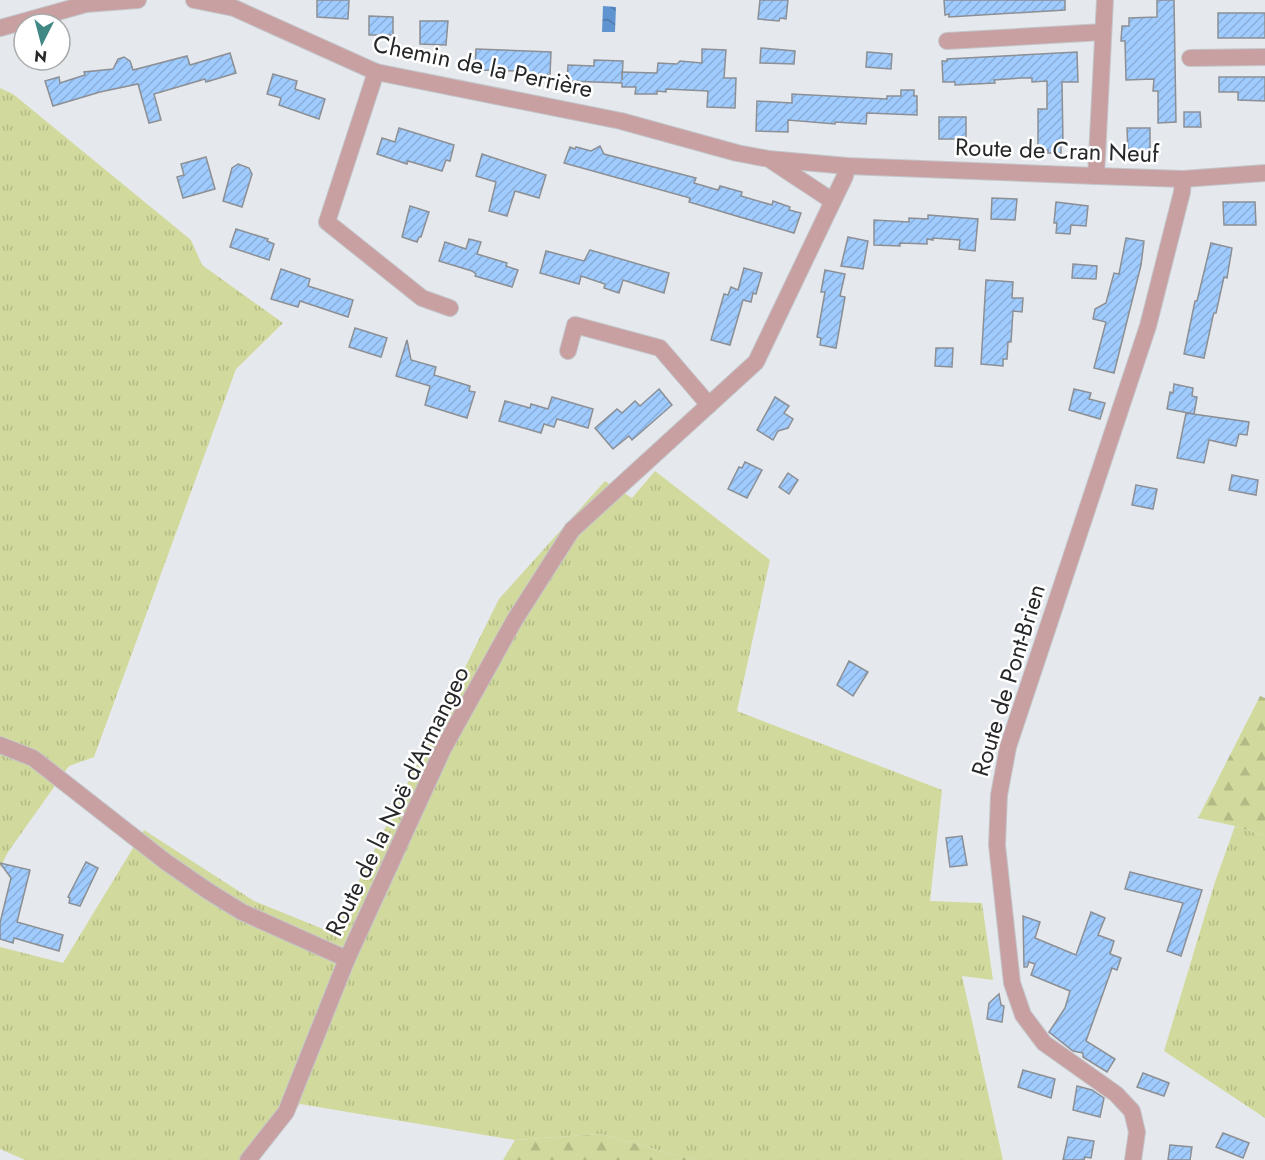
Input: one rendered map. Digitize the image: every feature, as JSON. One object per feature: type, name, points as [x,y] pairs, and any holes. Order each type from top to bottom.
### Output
[{"type":"street","points":[[0,28],[87,4],[138,0]]},
{"type":"street","name":"Chemin de la Perrière","points":[[194,0],[234,8],[376,72],[621,120],[736,153],[769,159],[847,166]]},
{"type":"street","points":[[1096,176],[1105,0]]},
{"type":"street","points":[[948,41],[1103,32]]},
{"type":"street","points":[[1190,58],[1265,57]]},
{"type":"street","points":[[376,72],[327,222],[422,298],[450,308]]},
{"type":"street","name":"Chemin de la Perrière","points":[[769,159],[831,200]]},
{"type":"street","name":"Route de Cran Neuf","points":[[847,166],[1183,179],[1265,173]]},
{"type":"street","name":"Route de la Noë d'Armangeo","points":[[248,1160],[286,1112],[347,959],[443,749],[514,621],[572,530],[756,362],[831,200],[845,176],[847,166]]},
{"type":"street","name":"Route de Pont-Brien","points":[[1133,1160],[1137,1132],[1132,1111],[1116,1094],[1044,1043],[1023,1015],[1012,983],[1004,925],[997,845],[999,795],[1008,747],[1148,326],[1182,192],[1183,179]]},
{"type":"street","points":[[568,351],[574,325],[660,348],[709,405]]},
{"type":"street","points":[[0,745],[33,758],[166,862],[242,912],[347,959]]},
{"type":"green space","points":[[0,88],[13,94],[191,240],[202,265],[283,323],[236,369],[94,757],[69,766],[8,852],[0,868]]},
{"type":"green space","points":[[655,471],[770,560],[737,711],[942,790],[930,901],[982,903],[993,980],[962,976],[1003,1160],[694,1160],[601,1134],[515,1140],[300,1104],[259,1160],[25,1160],[0,1149],[0,947],[63,963],[144,830],[254,901],[333,933],[499,599],[605,481],[632,498]]},
{"type":"green space","points":[[1260,696],[1265,698],[1265,836],[1235,826],[1198,818]]},
{"type":"green space","points":[[1235,826],[1265,836],[1265,1118],[1164,1051],[1215,882]]},
{"type":"green space","points":[[601,1134],[694,1160],[503,1160],[515,1140]]},
{"type":"water","points":[[603,6],[616,7],[615,32],[602,32]]},
{"type":"building","points":[[317,0],[349,0],[348,19],[317,17]]},
{"type":"building","points":[[760,0],[788,0],[786,19],[780,18],[779,21],[758,19]]},
{"type":"building","points":[[944,0],[1065,0],[1065,10],[949,17],[949,14],[945,15]]},
{"type":"building","points":[[1157,0],[1174,0],[1176,122],[1158,123],[1158,91],[1153,91],[1154,79],[1126,80],[1125,41],[1121,41],[1122,26],[1129,26],[1129,18],[1157,17]]},
{"type":"building","points":[[1218,13],[1265,13],[1265,38],[1218,38]]},
{"type":"building","points":[[369,16],[393,17],[393,35],[369,35]]},
{"type":"building","points":[[420,21],[448,21],[446,45],[420,44]]},
{"type":"building","points":[[761,48],[795,51],[794,64],[760,63]]},
{"type":"building","points":[[476,49],[551,52],[550,75],[475,70]]},
{"type":"building","points":[[702,49],[726,50],[724,78],[736,78],[735,108],[707,107],[708,91],[666,89],[666,92],[657,91],[657,94],[635,94],[636,87],[622,87],[622,83],[567,81],[568,65],[594,66],[594,60],[623,61],[622,72],[657,73],[658,63],[677,64],[680,61],[702,63]]},
{"type":"building","points":[[867,52],[892,54],[891,69],[866,67]]},
{"type":"building","points":[[1077,52],[1078,82],[1062,82],[1063,143],[1061,143],[1061,153],[1038,150],[1038,109],[1047,109],[1047,81],[1032,82],[1032,78],[1020,78],[994,80],[995,83],[955,85],[955,82],[943,82],[942,61],[947,61],[947,59]]},
{"type":"building","points":[[230,53],[236,73],[206,82],[205,79],[154,94],[161,120],[149,123],[138,84],[53,106],[45,81],[59,77],[60,83],[85,75],[84,72],[113,69],[118,59],[124,57],[130,61],[133,70],[187,56],[190,65]]},
{"type":"building","points":[[273,74],[297,81],[295,89],[325,99],[319,119],[279,105],[281,98],[267,94]]},
{"type":"building","points":[[1219,77],[1265,77],[1265,101],[1238,100],[1238,92],[1219,92]]},
{"type":"building","points":[[901,90],[914,90],[914,96],[917,96],[917,115],[867,113],[866,124],[788,120],[788,132],[756,131],[757,101],[792,103],[792,94],[887,99],[887,96],[901,96]]},
{"type":"building","points":[[1184,112],[1200,112],[1201,127],[1184,127]]},
{"type":"building","points":[[939,117],[966,117],[966,139],[939,139]]},
{"type":"building","points":[[399,128],[454,145],[450,161],[446,160],[442,171],[408,161],[407,164],[377,154],[382,138],[395,142]]},
{"type":"building","points":[[1127,128],[1150,128],[1150,152],[1128,152]]},
{"type":"building","points":[[600,146],[604,154],[696,178],[694,183],[718,190],[720,186],[742,192],[741,196],[772,205],[773,201],[790,207],[789,210],[801,213],[794,233],[689,202],[690,198],[564,163],[570,147],[591,151]]},
{"type":"building","points":[[482,154],[546,175],[539,198],[515,191],[507,216],[489,211],[496,182],[476,176]]},
{"type":"building","points":[[206,157],[215,189],[183,198],[177,177],[184,175],[181,164]]},
{"type":"building","points":[[238,164],[249,168],[252,174],[242,207],[223,201],[232,168]]},
{"type":"building","points":[[992,198],[1017,199],[1015,220],[991,219]]},
{"type":"building","points":[[1056,202],[1088,206],[1086,226],[1071,225],[1070,234],[1056,233],[1057,223],[1054,223]]},
{"type":"building","points":[[1223,202],[1255,202],[1256,225],[1224,225]]},
{"type":"building","points":[[410,206],[429,212],[421,237],[417,242],[402,237]]},
{"type":"building","points":[[928,215],[978,219],[975,251],[959,249],[960,240],[933,238],[933,240],[927,239],[927,244],[874,245],[874,220],[909,222],[909,218],[928,219]]},
{"type":"building","points":[[236,229],[268,239],[267,241],[274,244],[269,260],[230,247]]},
{"type":"building","points":[[848,237],[868,241],[863,269],[841,266]]},
{"type":"building","points":[[1126,238],[1144,241],[1141,265],[1114,373],[1094,368],[1106,322],[1093,319],[1095,309],[1106,303],[1114,273],[1119,274]]},
{"type":"building","points":[[469,239],[481,242],[477,254],[507,263],[506,266],[518,270],[512,287],[475,276],[476,274],[472,271],[439,261],[445,242],[466,249]]},
{"type":"building","points":[[1211,243],[1232,248],[1227,278],[1224,277],[1204,358],[1184,354],[1195,301],[1197,301]]},
{"type":"building","points":[[590,250],[669,273],[664,293],[623,280],[619,293],[604,288],[605,284],[581,276],[579,284],[540,273],[546,251],[584,261]]},
{"type":"building","points":[[1073,264],[1097,266],[1096,279],[1072,278]]},
{"type":"building","points":[[744,268],[762,273],[756,294],[753,293],[751,302],[743,300],[730,345],[711,340],[724,294],[728,295],[731,287],[738,290]]},
{"type":"building","points":[[281,269],[310,279],[308,286],[353,300],[348,317],[300,301],[298,307],[271,299]]},
{"type":"building","points":[[825,270],[845,274],[840,296],[845,297],[836,348],[820,345],[821,338],[817,337],[825,292],[821,292]]},
{"type":"building","points":[[986,280],[1013,282],[1012,298],[1023,298],[1022,312],[1013,311],[1011,342],[1008,342],[1007,359],[1003,359],[1003,366],[981,364]]},
{"type":"building","points":[[355,328],[387,338],[381,357],[349,347]]},
{"type":"building","points":[[407,340],[411,360],[436,367],[434,375],[470,386],[469,391],[475,392],[467,418],[425,405],[430,386],[396,376]]},
{"type":"building","points":[[936,348],[953,348],[952,367],[935,366]]},
{"type":"building","points":[[1174,384],[1193,388],[1192,396],[1197,397],[1194,414],[1167,409]]},
{"type":"building","points":[[659,389],[672,405],[632,440],[629,436],[613,449],[595,428],[617,409],[622,413],[635,401],[640,406]]},
{"type":"building","points":[[1074,389],[1091,393],[1089,399],[1105,403],[1100,419],[1069,410]]},
{"type":"building","points":[[552,397],[593,409],[588,428],[557,419],[554,427],[544,424],[541,433],[499,421],[505,401],[530,408],[531,404],[548,409]]},
{"type":"building","points":[[775,397],[789,406],[784,413],[793,419],[788,428],[778,431],[773,440],[757,430]]},
{"type":"building","points":[[1186,413],[1249,422],[1247,435],[1239,434],[1236,446],[1209,440],[1204,463],[1177,458]]},
{"type":"building","points":[[745,462],[762,470],[747,498],[728,489],[739,467],[742,468]]},
{"type":"building","points":[[788,473],[798,480],[789,494],[779,487]]},
{"type":"building","points":[[1232,475],[1258,480],[1256,495],[1229,490]]},
{"type":"building","points":[[1136,485],[1157,489],[1153,509],[1132,505]]},
{"type":"building","points":[[849,661],[868,672],[853,696],[837,685]]},
{"type":"building","points":[[962,836],[967,865],[950,867],[946,838]]},
{"type":"building","points":[[86,862],[98,868],[80,906],[69,903],[70,898],[68,897]]},
{"type":"building","points":[[0,863],[30,870],[17,922],[63,935],[59,951],[14,938],[13,943],[0,939],[0,923],[11,878]]},
{"type":"building","points":[[1130,872],[1202,890],[1181,956],[1167,951],[1183,903],[1125,889]]},
{"type":"building","points":[[1091,912],[1105,918],[1098,935],[1114,941],[1110,954],[1121,958],[1117,970],[1112,968],[1086,1041],[1115,1059],[1107,1072],[1083,1057],[1083,1053],[1073,1051],[1049,1032],[1065,1008],[1070,991],[1031,975],[1035,964],[1029,962],[1027,967],[1024,967],[1023,916],[1040,922],[1035,938],[1076,955]]},
{"type":"building","points":[[999,994],[1001,1005],[1004,1006],[1002,1022],[987,1019],[989,1003]]},
{"type":"building","points":[[1023,1070],[1055,1079],[1051,1098],[1018,1087]]},
{"type":"building","points":[[1143,1073],[1169,1083],[1164,1096],[1137,1087]]},
{"type":"building","points":[[1077,1086],[1092,1090],[1104,1098],[1100,1117],[1073,1110]]},
{"type":"building","points":[[1223,1133],[1249,1143],[1243,1158],[1216,1147]]},
{"type":"building","points":[[1068,1137],[1094,1141],[1091,1158],[1063,1160]]},
{"type":"building","points":[[1170,1145],[1192,1147],[1190,1160],[1168,1160]]}]
